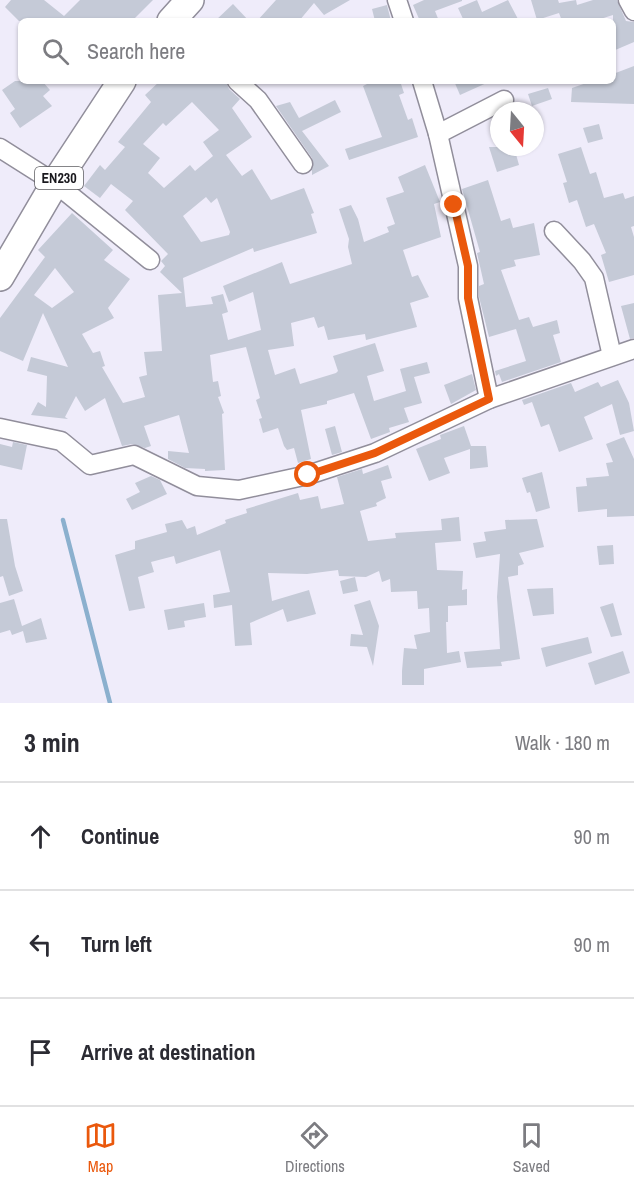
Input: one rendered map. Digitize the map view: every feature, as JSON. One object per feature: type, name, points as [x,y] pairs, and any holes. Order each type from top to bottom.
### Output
[{"type":"main road","points":[[174,18],[190,0]]},
{"type":"main road","name":"EN230","points":[[0,277],[56,183],[120,84]]},
{"type":"street","points":[[397,0],[403,18]]},
{"type":"street","points":[[628,0],[634,11]]},
{"type":"street","points":[[240,84],[258,100],[303,164]]},
{"type":"street","points":[[423,84],[438,134],[468,266],[468,298],[489,399]]},
{"type":"street","points":[[438,134],[504,100]]},
{"type":"street","points":[[0,148],[56,183],[150,260]]},
{"type":"street","points":[[554,231],[582,261],[594,278],[612,356]]},
{"type":"street","points":[[0,428],[61,441],[90,465],[134,455],[197,486],[239,490],[308,475],[375,453],[489,399],[634,349]]},
{"type":"building","points":[[11,0],[44,0],[64,16],[80,0],[153,0],[135,18],[18,18],[18,20],[5,7]]},
{"type":"building","points":[[276,0],[350,0],[324,15],[314,3],[302,18],[260,18]]},
{"type":"building","points":[[424,0],[462,0],[435,11],[438,18],[419,18],[413,5]]},
{"type":"building","points":[[477,0],[482,12],[508,0],[517,18],[463,18],[458,8]]},
{"type":"building","points":[[531,0],[558,0],[559,3],[576,0],[577,5],[593,0],[617,0],[626,21],[634,22],[634,42],[616,50],[616,18],[613,18],[613,15],[604,18],[561,18],[559,13],[536,18]]},
{"type":"building","points":[[233,4],[246,18],[218,18]]},
{"type":"building","points":[[387,5],[390,18],[374,18],[372,9]]},
{"type":"building","points":[[634,66],[634,104],[571,102],[572,88],[583,84],[616,84],[616,73]]},
{"type":"building","points":[[15,81],[18,81],[18,84],[45,84],[50,90],[43,96],[52,106],[20,128],[10,113],[15,109],[2,90]]},
{"type":"building","points":[[157,84],[227,84],[229,89],[240,99],[232,108],[252,137],[226,155],[242,176],[252,169],[271,200],[304,188],[314,213],[311,214],[317,233],[254,252],[253,248],[183,278],[186,307],[213,304],[211,297],[223,294],[228,312],[222,314],[228,340],[261,330],[253,292],[229,302],[223,286],[282,262],[290,284],[352,264],[348,247],[349,239],[339,209],[351,205],[358,219],[364,242],[389,232],[387,227],[395,224],[386,198],[404,192],[398,177],[425,165],[440,202],[434,204],[441,237],[403,250],[412,277],[418,275],[429,297],[410,303],[417,327],[366,340],[365,334],[328,340],[324,326],[318,328],[314,317],[291,323],[294,346],[268,350],[275,375],[295,368],[300,384],[336,373],[338,371],[333,356],[375,343],[384,371],[367,376],[374,401],[406,391],[400,369],[427,362],[430,373],[414,377],[422,403],[404,408],[409,422],[389,428],[390,432],[371,439],[354,393],[327,401],[327,404],[301,410],[311,459],[298,463],[294,448],[287,450],[278,428],[263,433],[259,419],[262,418],[256,400],[260,398],[246,347],[210,355],[213,382],[218,381],[221,396],[218,397],[224,413],[222,414],[225,470],[205,471],[205,469],[185,468],[168,459],[168,451],[189,453],[179,415],[144,426],[151,446],[145,448],[132,444],[122,446],[105,398],[85,411],[76,396],[65,417],[68,419],[31,415],[38,402],[46,407],[47,376],[27,371],[31,357],[68,367],[43,313],[23,361],[0,351],[0,318],[45,257],[38,250],[72,213],[113,250],[104,260],[130,279],[108,308],[114,318],[82,334],[93,353],[100,351],[105,366],[102,367],[123,403],[145,397],[139,377],[147,375],[144,352],[162,351],[158,295],[182,293],[160,272],[165,266],[161,261],[168,254],[125,210],[133,201],[111,184],[100,198],[84,186],[100,165],[105,170],[125,147],[118,142],[151,102],[145,95]],"holes":[[[192,102],[219,130],[203,142],[213,156],[195,171],[190,165],[164,188],[148,173],[160,158],[143,144],[163,123],[166,126]],[[206,197],[211,203],[217,198],[230,232],[229,235],[201,242],[183,216]],[[55,268],[74,292],[52,308],[34,295]]]},
{"type":"building","points":[[401,84],[404,93],[399,95],[408,120],[412,118],[418,137],[349,160],[345,149],[382,137],[363,86]]},
{"type":"building","points":[[455,84],[484,84],[460,95]]},
{"type":"building","points":[[548,88],[552,99],[531,102],[528,94]]},
{"type":"building","points":[[335,100],[341,112],[302,131],[329,166],[312,175],[312,158],[276,106],[290,102],[299,118]]},
{"type":"building","points":[[599,124],[603,139],[588,143],[583,128]]},
{"type":"building","points":[[581,147],[590,174],[596,172],[604,198],[623,193],[625,199],[634,196],[634,226],[631,227],[634,237],[634,275],[609,282],[601,255],[606,253],[594,224],[586,227],[577,200],[569,203],[563,183],[567,182],[558,154]]},
{"type":"building","points":[[492,156],[516,156],[519,165],[497,172]]},
{"type":"building","points":[[488,180],[501,221],[510,218],[513,228],[534,223],[540,255],[514,260],[516,266],[501,270],[519,320],[529,317],[533,327],[557,320],[560,333],[553,335],[561,362],[502,382],[499,374],[496,376],[495,371],[526,361],[516,329],[489,337],[479,297],[479,286],[484,284],[477,253],[480,252],[462,189]]},
{"type":"building","points":[[634,303],[634,338],[630,339],[621,306]]},
{"type":"building","points":[[472,374],[476,390],[451,404],[444,385]]},
{"type":"building","points":[[618,380],[629,403],[634,431],[620,435],[612,404],[584,417],[593,439],[559,452],[549,424],[541,427],[532,402],[524,405],[522,400],[571,383],[575,392],[598,382],[601,387]]},
{"type":"building","points":[[335,426],[342,452],[332,455],[325,429]]},
{"type":"building","points":[[464,426],[471,446],[486,446],[488,467],[470,469],[470,449],[444,458],[450,473],[429,481],[416,449],[441,439],[440,435]]},
{"type":"building","points":[[624,437],[634,459],[634,516],[607,517],[607,509],[578,512],[576,487],[587,486],[586,478],[609,476],[606,463],[613,462],[606,444]]},
{"type":"building","points":[[13,442],[27,445],[22,470],[0,465],[0,444],[12,447]]},
{"type":"building","points":[[388,465],[392,478],[381,481],[386,498],[376,503],[377,506],[360,511],[368,541],[396,538],[395,533],[442,530],[441,519],[459,517],[461,541],[435,543],[437,570],[463,571],[462,590],[467,589],[467,605],[448,606],[448,622],[446,622],[447,653],[459,651],[461,662],[424,669],[424,685],[402,685],[402,671],[404,648],[417,649],[414,635],[430,632],[429,608],[418,609],[417,591],[391,592],[390,579],[382,582],[379,571],[366,577],[339,576],[338,570],[307,574],[268,573],[272,601],[309,590],[316,614],[287,622],[283,609],[250,623],[252,645],[235,646],[232,605],[214,608],[213,595],[230,592],[220,550],[176,564],[174,556],[151,562],[154,572],[138,577],[145,608],[129,611],[115,555],[135,549],[135,541],[167,532],[165,524],[182,520],[187,529],[195,526],[197,535],[226,523],[225,520],[247,513],[246,509],[298,493],[300,500],[318,496],[321,509],[344,504],[337,477],[362,469],[363,474]]},
{"type":"building","points":[[542,472],[550,508],[536,512],[530,492],[527,493],[522,478]]},
{"type":"building","points":[[151,476],[160,480],[167,494],[132,510],[126,499],[140,492],[135,483]]},
{"type":"building","points":[[0,519],[7,519],[15,566],[23,591],[9,596],[3,576],[0,577]]},
{"type":"building","points":[[537,519],[544,547],[519,553],[524,564],[518,566],[518,575],[508,577],[520,659],[501,662],[502,666],[467,668],[464,652],[500,649],[497,597],[500,554],[476,558],[473,543],[486,541],[484,532],[506,529],[505,520]]},
{"type":"building","points":[[613,545],[614,564],[599,565],[597,546]]},
{"type":"building","points":[[355,577],[358,591],[343,594],[340,581]]},
{"type":"building","points":[[553,588],[554,614],[533,616],[527,589]]},
{"type":"building","points":[[14,599],[22,626],[41,618],[47,639],[26,643],[23,631],[12,635],[10,630],[0,633],[0,603]]},
{"type":"building","points":[[370,600],[379,626],[373,666],[367,647],[350,646],[351,634],[363,635],[354,605]]},
{"type":"building","points":[[204,603],[206,617],[184,621],[185,627],[168,630],[164,610]]},
{"type":"building","points":[[613,603],[622,635],[611,637],[600,607]]},
{"type":"building","points":[[588,637],[592,653],[546,667],[541,648]]},
{"type":"building","points":[[623,651],[630,673],[595,685],[588,663]]},
{"type":"waterway","points":[[63,520],[110,703]]},
{"type":"route","points":[[308,475],[375,453],[489,399],[468,298],[468,266],[454,205]]}]
